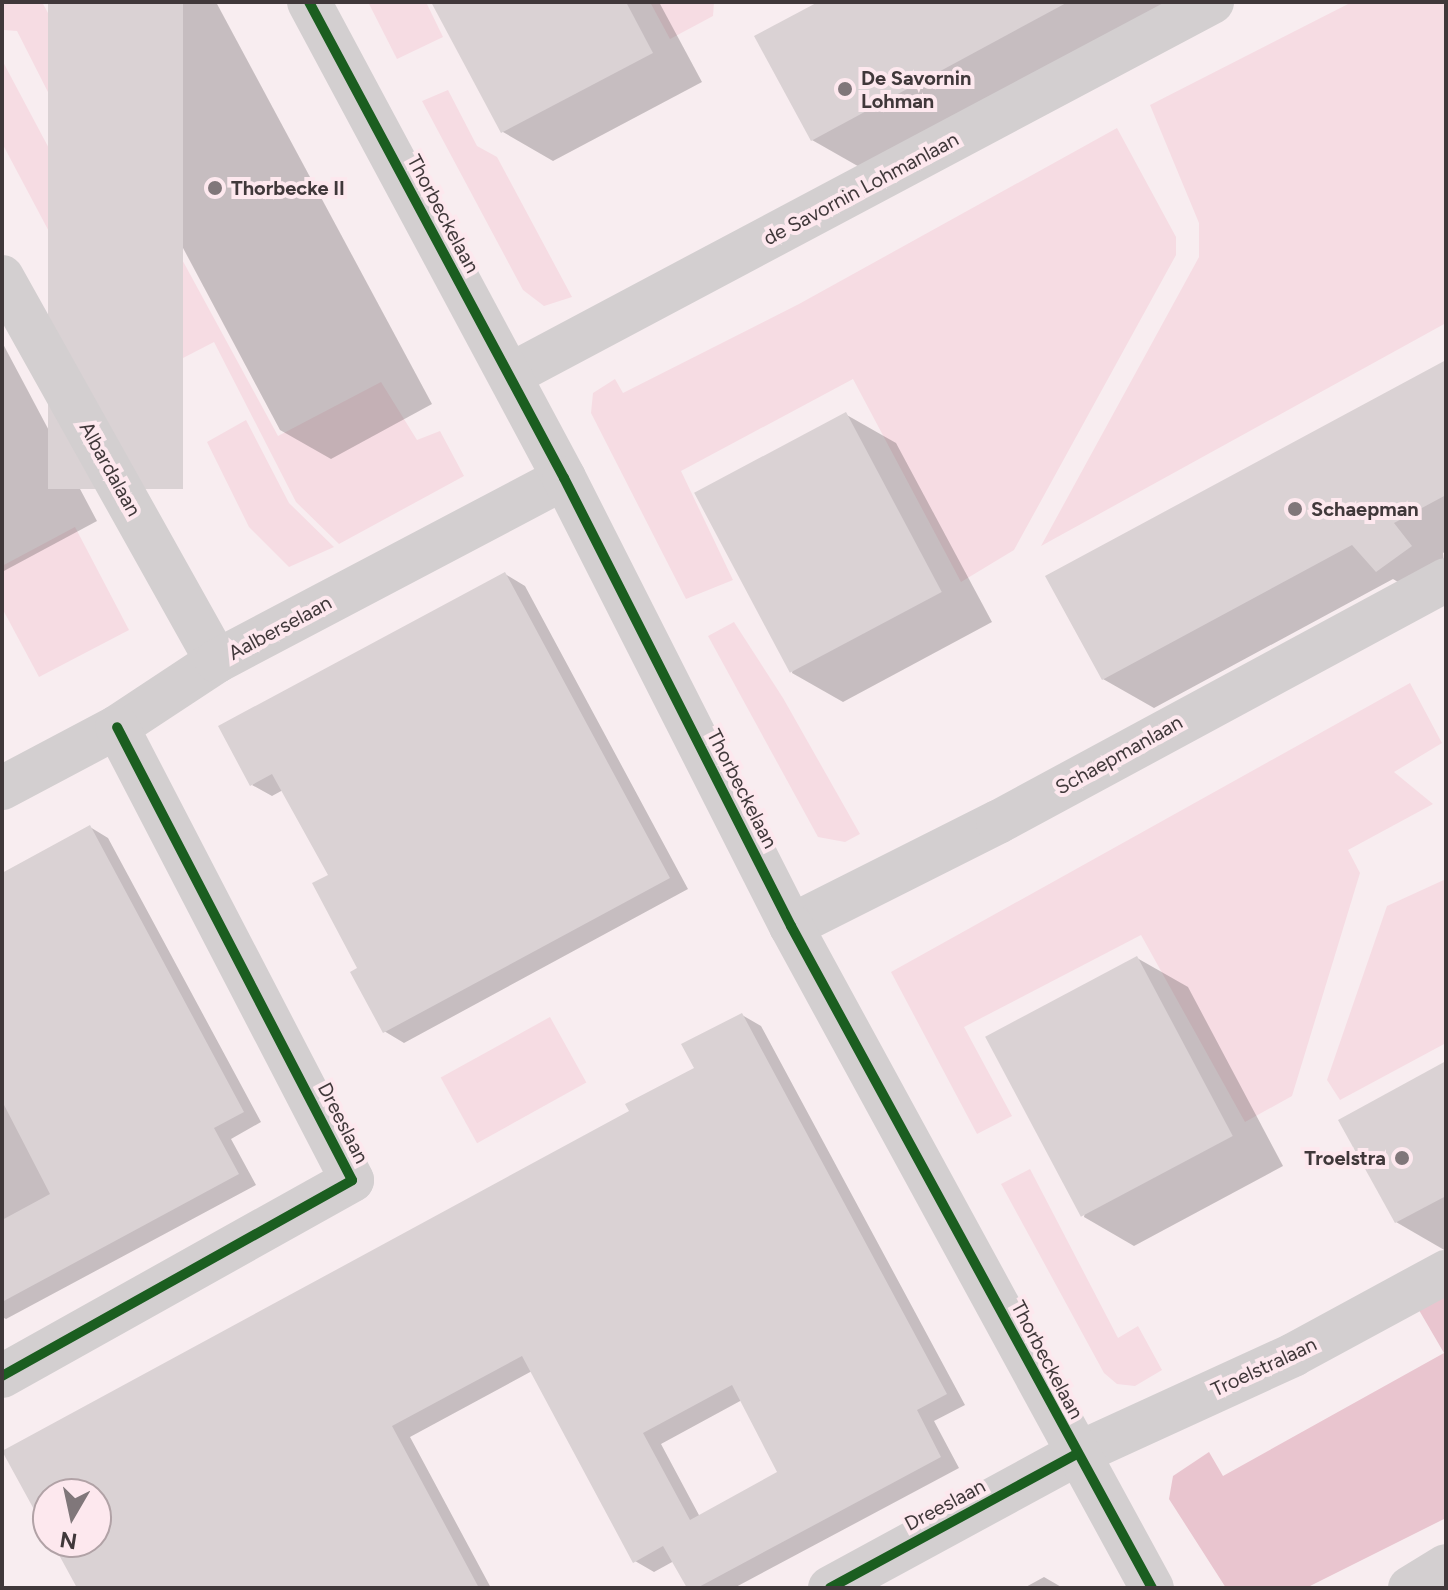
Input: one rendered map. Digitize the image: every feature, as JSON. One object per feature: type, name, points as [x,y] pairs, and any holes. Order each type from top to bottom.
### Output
[{"type":"street","name":"Thorbeckelaan","points":[[309,2],[564,478],[791,926],[1152,1588]]},
{"type":"street","name":"de Savornin Lohmanlaan","points":[[510,375],[1212,2]]},
{"type":"street","name":"Albardalaan","points":[[2,277],[217,661]]},
{"type":"street","name":"Aalberselaan","points":[[2,788],[117,727],[217,661],[564,478]]},
{"type":"street","name":"Schaepmanlaan","points":[[791,926],[998,822],[1446,580]]},
{"type":"street","name":"Dreeslaan","points":[[2,1376],[352,1180],[117,727]]},
{"type":"street","name":"Troelstralaan","points":[[1077,1454],[1293,1355],[1446,1272]]},
{"type":"street","name":"Dreeslaan","points":[[830,1588],[1077,1454]]},
{"type":"street","points":[[1410,1588],[1446,1566]]},
{"type":"shaded area","points":[[2,2],[42,2],[278,436],[381,382],[417,440],[440,431],[464,476],[339,544],[296,502],[214,342],[183,358],[17,31],[4,30],[2,34]]},
{"type":"shaded area","points":[[368,2],[426,2],[443,37],[397,59]]},
{"type":"shaded area","points":[[650,2],[714,2],[713,16],[670,39]]},
{"type":"shaded area","points":[[1352,2],[1446,2],[1446,323],[1041,546],[1199,257],[1199,223],[1150,105]]},
{"type":"shaded area","points":[[2,60],[164,365],[130,383],[2,143]]},
{"type":"shaded area","points":[[448,90],[477,146],[497,157],[572,297],[544,306],[523,290],[422,101]]},
{"type":"shaded area","points":[[1117,128],[1176,237],[1176,255],[1014,550],[961,582],[853,379],[681,471],[733,580],[686,599],[591,413],[593,393],[615,379],[623,393],[799,304]]},
{"type":"shaded area","points":[[246,420],[289,503],[334,547],[289,567],[249,527],[207,442]]},
{"type":"shaded area","points":[[75,527],[129,630],[39,677],[2,608],[2,566]]},
{"type":"shaded area","points":[[734,622],[783,698],[860,834],[845,842],[818,837],[708,636]]},
{"type":"shaded area","points":[[1410,683],[1442,743],[1394,772],[1433,804],[1348,850],[1360,873],[1292,1096],[1245,1122],[1141,935],[964,1027],[1012,1116],[977,1134],[891,972]]},
{"type":"shaded area","points":[[1446,879],[1446,1043],[1340,1100],[1327,1080],[1387,906]]},
{"type":"shaded area","points":[[550,1017],[586,1083],[477,1143],[441,1078]]},
{"type":"shaded area","points":[[1030,1169],[1118,1338],[1138,1326],[1162,1370],[1135,1386],[1117,1384],[1104,1373],[1001,1184]]},
{"type":"shaded area","points":[[1446,1289],[1446,1518],[1306,1588],[1226,1588],[1169,1499],[1173,1476],[1209,1452],[1223,1476],[1444,1353],[1416,1305]]},
{"type":"building","points":[[48,2],[183,2],[183,489],[48,489]]},
{"type":"building","points":[[431,2],[626,2],[653,53],[501,133]]},
{"type":"building","name":"De Savornin Lohman","points":[[818,2],[1068,2],[811,141],[754,36]]},
{"type":"building","name":"Schaepman","points":[[1446,360],[1446,495],[1394,523],[1412,546],[1376,572],[1352,545],[1102,680],[1045,576]]},
{"type":"building","points":[[846,412],[942,592],[790,673],[694,493]]},
{"type":"building","points":[[505,572],[670,878],[383,1033],[350,972],[357,968],[312,883],[328,875],[272,774],[250,786],[218,726]]},
{"type":"building","points":[[90,825],[244,1112],[214,1128],[239,1174],[2,1302],[2,1220],[50,1194],[2,1101],[2,873]]},
{"type":"building","points":[[1137,956],[1233,1136],[1081,1217],[985,1037]]},
{"type":"building","points":[[742,1013],[947,1394],[917,1410],[941,1457],[697,1588],[687,1588],[663,1546],[633,1563],[522,1356],[392,1426],[479,1588],[77,1588],[61,1558],[112,1558],[112,1478],[32,1478],[32,1506],[2,1451],[629,1111],[625,1104],[694,1068],[681,1044]],"holes":[[[732,1385],[777,1472],[690,1520],[643,1433]]]},
{"type":"building","name":"Troelstra","points":[[1446,1061],[1446,1196],[1395,1223],[1338,1120]]},
{"type":"cycle path","points":[[309,2],[564,478],[791,926],[1152,1588]]},
{"type":"cycle path","points":[[2,1376],[352,1180],[117,727]]},
{"type":"cycle path","points":[[830,1588],[1077,1454]]},
{"type":"place","name":"De Savornin Lohman","points":[[845,89]]},
{"type":"place","name":"Thorbecke II","points":[[215,188]]},
{"type":"place","name":"Schaepman","points":[[1295,509]]},
{"type":"place","name":"Troelstra","points":[[1402,1158]]}]
